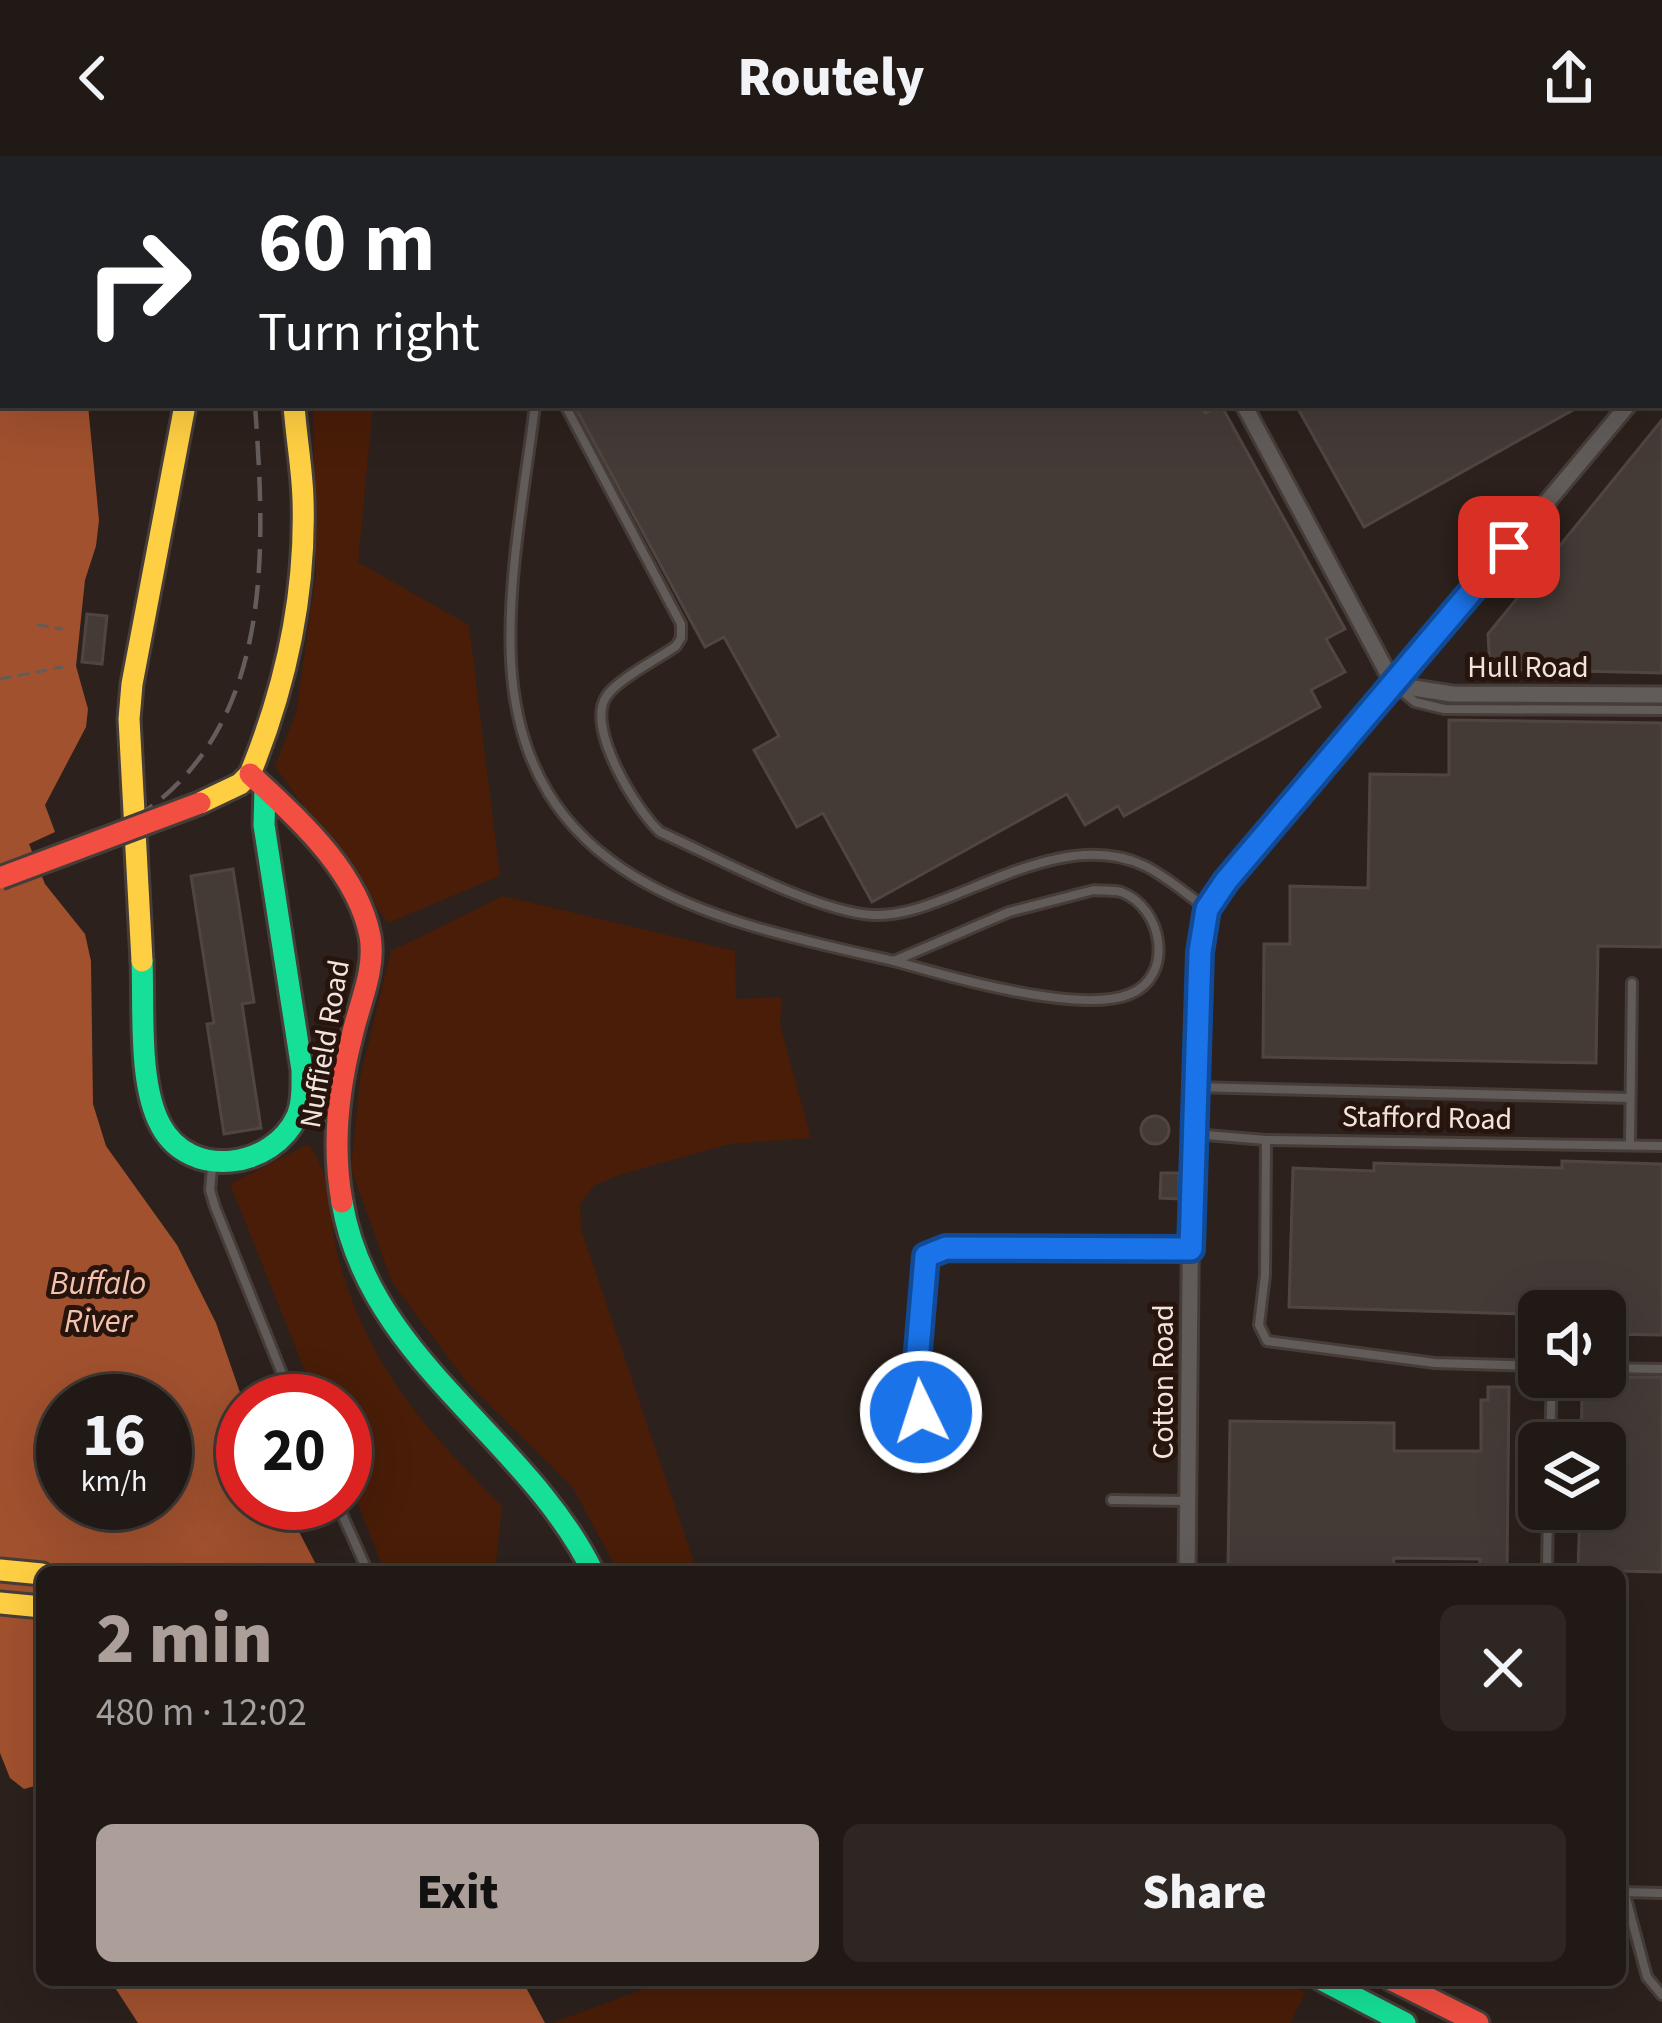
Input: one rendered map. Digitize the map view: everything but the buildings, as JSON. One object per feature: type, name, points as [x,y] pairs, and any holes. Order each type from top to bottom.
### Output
[{"type":"street","points":[[184,408],[132,684],[130,792],[149,1097],[155,1117],[183,1152],[232,1162],[277,1143],[296,1120],[300,1106],[302,1070],[257,781],[299,602],[303,493],[294,408]]},
{"type":"street","points":[[1246,408],[1394,685]]},
{"type":"street","name":"Cotton Road","points":[[1187,1566],[1192,1134],[1200,952],[1207,909],[1625,408]]},
{"type":"street","name":"Hull Road","points":[[1394,685],[1452,694],[1662,695]]},
{"type":"street","points":[[0,878],[257,781]]},
{"type":"street","name":"Nuffield Road","points":[[257,781],[328,857],[358,905],[370,939],[369,974],[343,1076],[337,1143],[344,1206],[359,1258],[391,1323],[552,1508],[589,1566]]},
{"type":"street","points":[[0,1570],[36,1573]]},
{"type":"street","points":[[0,1604],[36,1607]]},
{"type":"street","points":[[1334,1986],[1405,2023]]},
{"type":"street","points":[[1404,1986],[1478,2023]]},
{"type":"lane","points":[[536,408],[511,660],[523,735],[554,800],[624,874],[723,920],[894,962],[1052,996],[1112,999],[1144,985],[1155,971],[1160,951],[1152,922],[1139,903],[1119,891],[1094,890],[1009,912],[894,962]]},
{"type":"lane","points":[[568,408],[681,624],[676,646],[608,692],[599,717],[602,734],[645,818],[660,832],[839,910],[876,915],[912,911],[1036,863],[1072,856],[1111,856],[1146,866],[1207,909]]},
{"type":"lane","points":[[1394,685],[1414,702],[1444,709],[1662,710]]},
{"type":"lane","points":[[1630,1145],[1632,983]]},
{"type":"lane","points":[[1194,1087],[1630,1098]]},
{"type":"lane","name":"Stafford Road","points":[[1192,1134],[1662,1146]]},
{"type":"lane","points":[[1266,1139],[1262,1337],[1435,1363],[1518,1365]]},
{"type":"lane","points":[[212,1161],[210,1190],[215,1207],[282,1374]]},
{"type":"lane","points":[[921,1412],[917,1362],[926,1256],[946,1248],[1191,1249]]},
{"type":"lane","points":[[1626,1368],[1662,1369]]},
{"type":"lane","points":[[1112,1500],[1190,1501]]},
{"type":"lane","points":[[349,1530],[365,1566]]},
{"type":"lane","points":[[1547,1566],[1548,1530]]},
{"type":"lane","points":[[1626,1892],[1662,1893]]},
{"type":"lane","points":[[1626,1906],[1647,1977],[1662,1995]]},
{"type":"path","points":[[37,625],[63,629]]},
{"type":"path","points":[[0,679],[63,667]]},
{"type":"shaded area","points":[[313,408],[373,408],[358,562],[469,625],[500,876],[388,923],[275,766],[296,713],[316,573]]},
{"type":"shaded area","points":[[503,896],[735,951],[736,999],[782,997],[780,1025],[811,1138],[729,1144],[619,1175],[594,1186],[580,1204],[581,1229],[699,1566],[615,1566],[573,1488],[468,1384],[392,1282],[351,1169],[360,1078],[391,951]]},
{"type":"shaded area","points":[[308,1144],[322,1170],[339,1260],[352,1299],[384,1365],[424,1423],[502,1506],[496,1566],[383,1566],[368,1530],[372,1530],[372,1374],[306,1374],[230,1184]]},
{"type":"shaded area","points":[[1293,1986],[1306,1992],[1290,2023],[552,2023],[644,1989]]},
{"type":"water","name":"Buffalo River","points":[[0,408],[88,408],[99,520],[85,580],[76,666],[88,709],[86,727],[45,805],[55,832],[29,844],[45,884],[85,934],[91,961],[93,1104],[106,1146],[177,1245],[216,1323],[234,1374],[216,1374],[216,1530],[298,1530],[317,1566],[36,1566],[36,1786],[24,1789],[10,1778],[0,1753]]},
{"type":"water","points":[[114,1986],[525,1986],[545,2023],[138,2023]]},
{"type":"railway","points":[[0,874],[128,823],[187,774],[218,729],[239,680],[259,571],[255,408]]},
{"type":"traffic: fast","points":[[142,961],[145,1068],[161,1126],[174,1143],[210,1161],[251,1157],[270,1148],[297,1116],[302,1070],[264,825],[265,789]]},
{"type":"traffic: fast","points":[[342,1202],[358,1257],[383,1307],[415,1352],[530,1479],[589,1566]]},
{"type":"traffic: fast","points":[[1334,1986],[1405,2023]]},
{"type":"traffic: slow","points":[[142,961],[129,719],[184,408]]},
{"type":"traffic: slow","points":[[200,803],[240,784],[250,774],[283,673],[297,605],[303,534],[294,408]]},
{"type":"traffic: slow","points":[[0,1570],[36,1573]]},
{"type":"traffic: slow","points":[[0,1603],[36,1606]]},
{"type":"traffic: jam","points":[[250,774],[339,867],[370,936],[369,974],[340,1098],[337,1160],[342,1202]]},
{"type":"traffic: jam","points":[[0,878],[200,803]]},
{"type":"traffic: jam","points":[[1404,1986],[1478,2023]]},
{"type":"route","points":[[921,1412],[917,1362],[926,1256],[946,1248],[1191,1249],[1200,952],[1207,909],[1509,547]]}]
